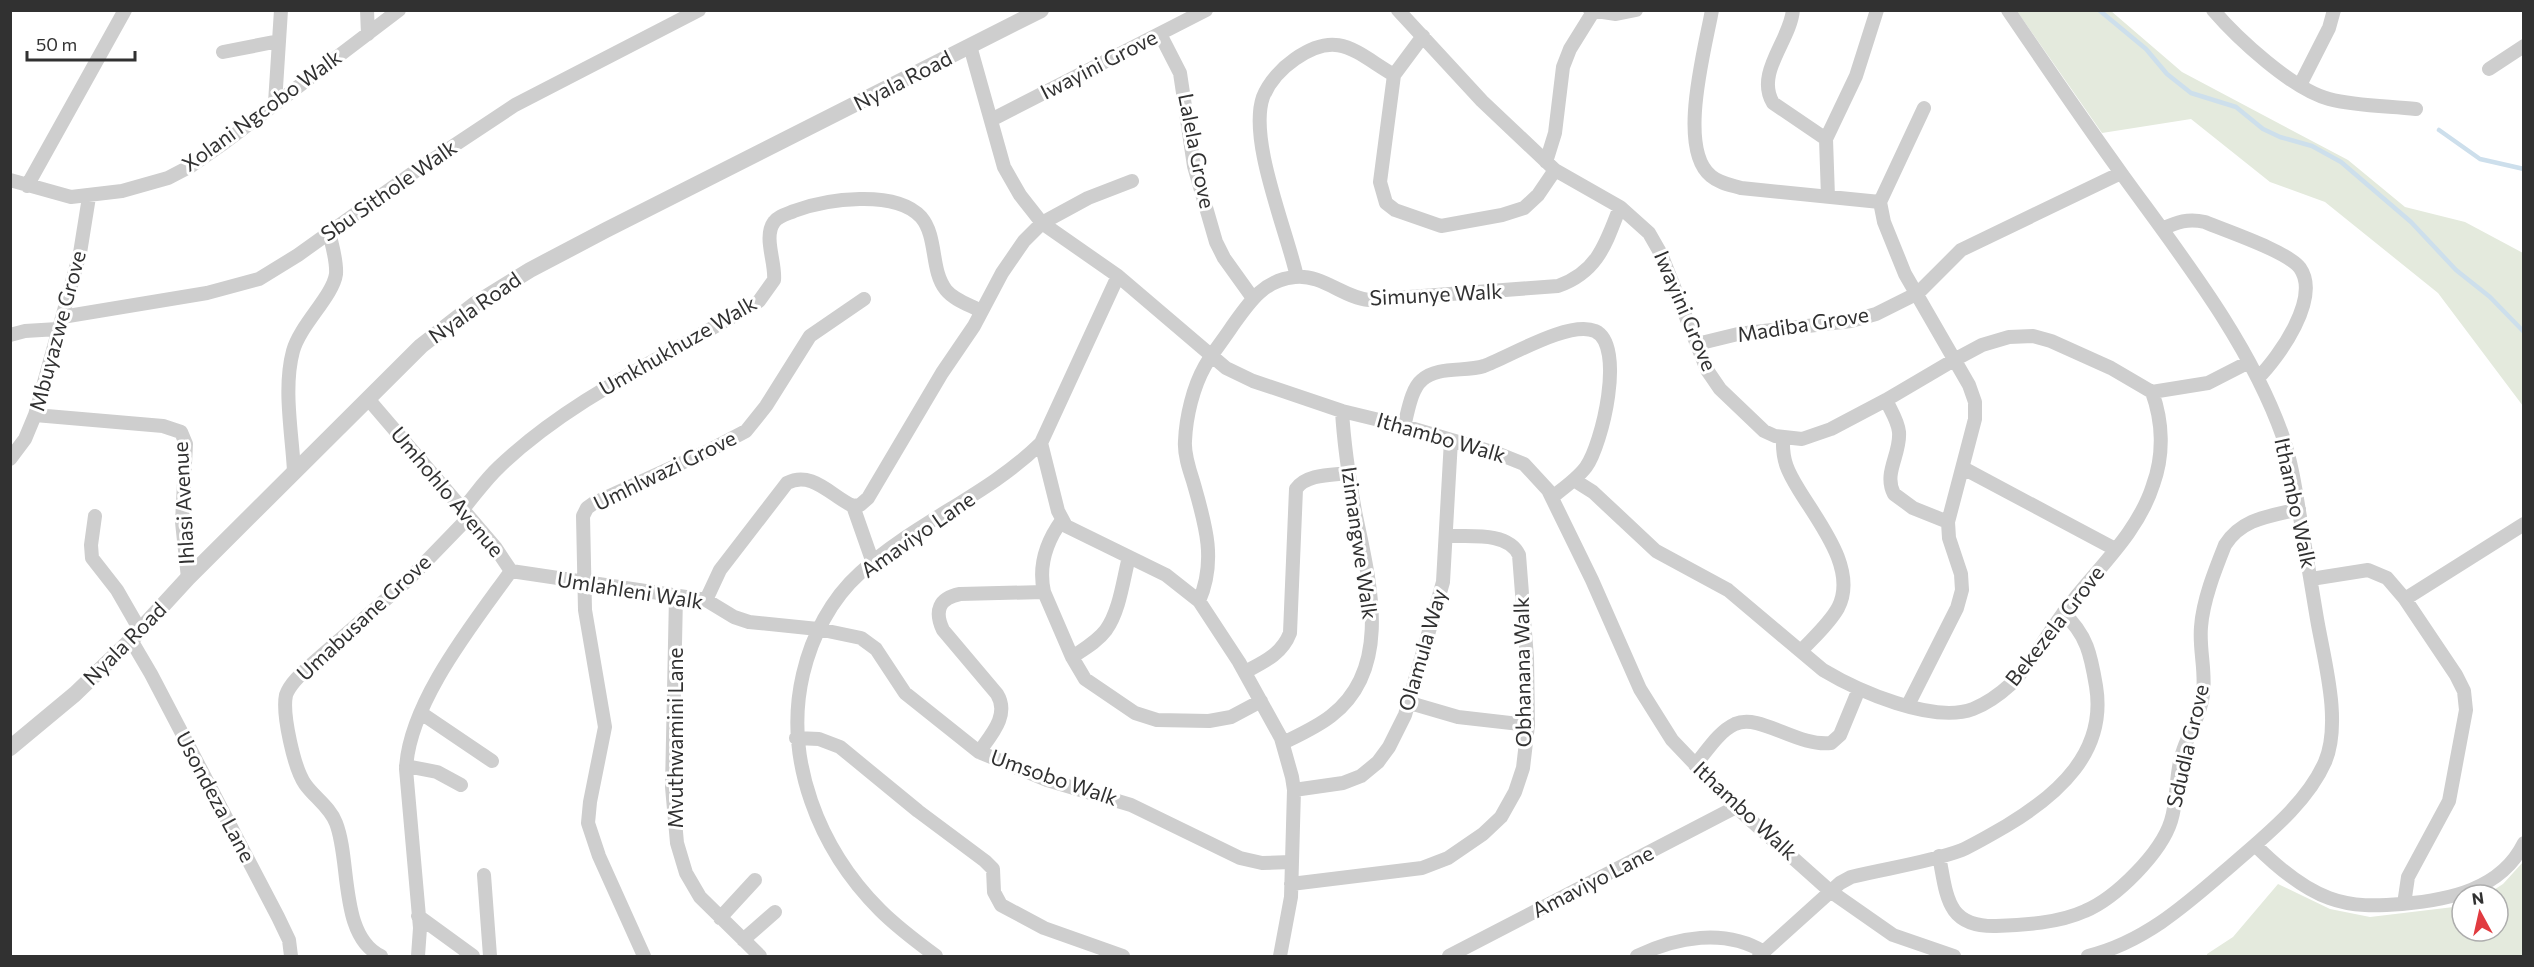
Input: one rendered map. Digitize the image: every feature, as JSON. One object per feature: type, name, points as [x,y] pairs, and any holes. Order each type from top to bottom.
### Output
[{"type":"street","points":[[27,186],[125,10]]},
{"type":"street","points":[[275,103],[281,10]]},
{"type":"street","points":[[367,10],[368,34]]},
{"type":"street","name":"Xolani Ngcobo Walk","points":[[10,180],[71,197],[89,197],[122,191],[168,178],[224,143],[399,10]]},
{"type":"street","name":"Sbu Sithole Walk","points":[[10,335],[244,284],[278,268],[515,105],[699,10]]},
{"type":"street","name":"Nyala Road","points":[[10,748],[75,694],[294,471],[369,400],[421,346],[475,304],[503,286],[606,230],[1041,10]]},
{"type":"street","name":"Iwayini Grove","points":[[991,120],[1206,10]]},
{"type":"street","name":"Iwayini Grove","points":[[1398,10],[1482,102],[1550,166],[1620,207],[1637,221],[1655,243],[1707,370],[1720,389],[1764,431],[1783,438]]},
{"type":"street","points":[[1423,36],[1394,75],[1380,183],[1386,203],[1395,210],[1441,226],[1502,215],[1524,208],[1538,195],[1550,166],[1563,67],[1570,49],[1592,11],[1616,14],[1636,10]]},
{"type":"street","points":[[1712,10],[1693,117],[1697,156],[1703,168],[1719,182],[1741,188],[1880,202]]},
{"type":"street","points":[[1793,10],[1789,29],[1767,80],[1770,97],[1773,103],[1826,139]]},
{"type":"street","points":[[1828,197],[1826,139],[1857,76],[1877,10]]},
{"type":"street","name":"Ithambo Walk","points":[[2008,10],[2162,229],[2227,325],[2258,378],[2284,439],[2299,509],[2331,700],[2330,746],[2326,760],[2308,791],[2255,845],[2173,915],[2145,934],[2088,957]]},
{"type":"street","points":[[2213,10],[2245,44],[2300,85],[2330,99],[2416,109]]},
{"type":"street","points":[[2300,85],[2329,28],[2334,10]]},
{"type":"street","name":"Lalela Grove","points":[[1160,34],[1180,72],[1194,166],[1216,242],[1224,258],[1252,297]]},
{"type":"street","points":[[223,52],[279,41]]},
{"type":"street","points":[[1199,601],[1208,575],[1209,553],[1206,527],[1190,472],[1185,443],[1196,389],[1205,365],[1252,297],[1272,284],[1297,277],[1266,165],[1259,122],[1263,98],[1270,84],[1292,61],[1326,44],[1333,43],[1348,47],[1394,75]]},
{"type":"street","name":"Ithambo Walk","points":[[970,46],[1007,174],[1042,223],[1118,276],[1226,368],[1253,381],[1342,411],[1404,426],[1524,464],[1539,478],[1552,497],[1640,689],[1672,740],[1736,807],[1830,891],[1893,935],[1954,957]]},
{"type":"street","points":[[2489,69],[2523,46]]},
{"type":"street","points":[[1908,705],[1960,598],[1961,574],[1949,538],[1948,522],[1971,440],[1975,402],[1969,385],[1905,274],[1884,222],[1880,202],[1923,108]]},
{"type":"street","name":"Madiba Grove","points":[[1697,344],[1725,336],[1766,329],[1860,320],[1876,314],[1918,293],[1961,250],[2121,173]]},
{"type":"street","points":[[853,506],[860,505],[867,498],[1002,273],[1024,241],[1042,223],[1088,198],[1132,181]]},
{"type":"street","name":"Mbuyazwe Grove","points":[[10,459],[25,439],[35,415],[80,253],[89,197]]},
{"type":"street","name":"Umkhukhuze Walk","points":[[466,513],[497,468],[533,437],[591,397],[759,301],[774,280],[771,229],[779,217],[824,202],[879,200],[903,205],[918,215],[927,226],[939,276],[946,289],[981,310]]},
{"type":"street","name":"Simunye Walk","points":[[1297,277],[1316,280],[1353,296],[1369,300],[1558,286],[1572,282],[1593,264],[1605,246],[1620,207]]},
{"type":"street","points":[[2162,229],[2183,220],[2194,219],[2205,222],[2284,256],[2301,269],[2306,291],[2303,305],[2282,350],[2258,378]]},
{"type":"street","points":[[294,471],[290,406],[291,359],[301,333],[335,278],[336,263],[329,232]]},
{"type":"street","name":"Amaviyo Lane","points":[[936,957],[902,931],[878,908],[858,884],[826,835],[813,810],[796,738],[799,693],[818,629],[844,590],[873,562],[907,537],[994,482],[1020,463],[1041,443],[1118,276]]},
{"type":"street","name":"Umhlwazi Grove","points":[[584,583],[583,523],[587,508],[732,440],[746,431],[766,406],[810,336],[864,299]]},
{"type":"street","points":[[1404,426],[1416,387],[1425,377],[1482,366],[1530,345],[1576,329],[1593,330],[1607,343],[1609,353],[1608,401],[1595,449],[1587,466],[1574,480],[1552,497]]},
{"type":"street","points":[[1801,651],[1838,609],[1845,579],[1835,551],[1788,473],[1782,455],[1783,438],[1802,439],[1816,435],[1886,400],[1982,345],[2009,337],[2033,336],[2051,341],[2111,368],[2151,392],[2208,383],[2249,362]]},
{"type":"street","name":"Bekezela Grove","points":[[1574,480],[1593,492],[1656,551],[1728,590],[1823,670],[1859,689],[1926,711],[1949,713],[1972,709],[1995,698],[2029,662],[2063,613],[2115,549],[2136,519],[2153,486],[2160,456],[2161,426],[2151,392]]},
{"type":"street","name":"Umhohlo Avenue","points":[[369,400],[495,547],[511,571],[443,670],[420,713],[409,744],[406,766],[421,937],[418,957]]},
{"type":"street","points":[[1886,400],[1900,433],[1890,476],[1894,494],[1913,508],[1948,522]]},
{"type":"street","name":"Izimangwe Walk","points":[[1283,743],[1331,716],[1355,687],[1368,662],[1372,606],[1348,473],[1342,411]]},
{"type":"street","name":"Ihlasi Avenue","points":[[35,415],[163,426],[181,432],[186,444],[182,522],[188,578]]},
{"type":"street","name":"Olamula Way","points":[[1294,790],[1342,783],[1368,771],[1389,747],[1410,703],[1426,639],[1442,591],[1451,440]]},
{"type":"street","points":[[1041,443],[1062,520],[1074,531],[1166,575],[1199,601],[1245,672],[1283,743],[1294,790],[1289,915],[1280,957]]},
{"type":"street","points":[[1963,468],[2115,549]]},
{"type":"street","points":[[1245,672],[1275,655],[1283,648],[1290,633],[1296,489],[1302,482],[1309,479],[1348,473]]},
{"type":"street","points":[[706,600],[720,570],[787,483],[802,478],[815,482],[853,506],[873,562]]},
{"type":"street","name":"Sdudla Grove","points":[[1939,856],[1946,894],[1954,913],[1966,922],[1991,926],[2039,922],[2084,912],[2103,901],[2134,874],[2159,847],[2174,812],[2182,753],[2198,716],[2202,699],[2205,669],[2200,634],[2202,616],[2226,545],[2230,537],[2243,525],[2299,509]]},
{"type":"street","name":"Umabusane Grove","points":[[381,957],[368,948],[356,930],[336,822],[305,785],[298,770],[286,715],[286,694],[294,682],[312,664],[408,580],[466,513]]},
{"type":"street","name":"Usondeza Lane","points":[[95,516],[91,545],[92,558],[117,591],[152,674],[289,940],[291,957]]},
{"type":"street","points":[[1062,520],[1052,536],[1043,559],[1041,570],[1044,592],[1072,657],[1085,679],[1136,713],[1157,720],[1193,722],[1222,720],[1261,701]]},
{"type":"street","points":[[2405,599],[2523,524]]},
{"type":"street","name":"Obhanana Walk","points":[[1291,884],[1413,870],[1448,858],[1495,824],[1508,806],[1523,768],[1528,725],[1527,658],[1519,555],[1514,547],[1501,539],[1446,536]]},
{"type":"street","points":[[1072,657],[1094,642],[1106,629],[1116,609],[1129,557]]},
{"type":"street","name":"Umlahleni Walk","points":[[511,571],[706,600],[734,617],[749,622],[818,629]]},
{"type":"street","points":[[2311,579],[2350,571],[2376,571],[2387,578],[2405,599],[2461,682],[2466,710],[2449,801],[2411,869],[2405,885],[2404,904]]},
{"type":"street","points":[[584,583],[585,610],[605,727],[590,801],[588,824],[599,856],[644,957]]},
{"type":"street","points":[[979,752],[1000,719],[1002,706],[997,694],[943,630],[938,620],[941,602],[948,596],[960,594],[1044,592]]},
{"type":"street","name":"Mvuthwamini Lane","points":[[676,596],[672,787],[674,828],[683,864],[691,884],[708,907],[760,957]]},
{"type":"street","points":[[1637,957],[1670,943],[1705,938],[1743,941],[1761,954],[1830,891],[1851,877],[1962,850],[2021,817],[2065,782],[2086,753],[2096,729],[2097,693],[2083,636],[2079,628],[2063,613]]},
{"type":"street","name":"Umsobo Walk","points":[[818,629],[861,638],[871,644],[905,693],[979,752],[1047,780],[1131,805],[1240,858],[1262,863],[1291,862]]},
{"type":"street","points":[[1695,765],[1723,733],[1742,722],[1757,723],[1807,742],[1831,743],[1840,735],[1859,689]]},
{"type":"street","points":[[1410,703],[1458,717],[1528,725]]},
{"type":"street","points":[[420,713],[492,762]]},
{"type":"street","points":[[796,738],[819,739],[840,747],[993,869],[994,892],[1001,905],[1044,928],[1122,957]]},
{"type":"street","points":[[406,766],[437,772],[461,785]]},
{"type":"street","name":"Amaviyo Lane","points":[[1449,957],[1736,807]]},
{"type":"street","points":[[2255,845],[2303,885],[2328,898],[2367,906],[2404,904],[2444,898],[2478,887],[2502,871],[2523,843]]},
{"type":"street","points":[[484,875],[490,957]]},
{"type":"street","points":[[720,918],[755,880]]},
{"type":"street","points":[[743,940],[775,912]]},
{"type":"street","points":[[418,916],[473,957]]},
{"type":"shaded area","points":[[2017,11],[2111,11],[2182,72],[2348,160],[2405,207],[2465,222],[2523,253],[2523,406],[2438,293],[2325,202],[2270,182],[2191,119],[2102,133]]},
{"type":"shaded area","points":[[2523,862],[2523,956],[2207,956],[2233,937],[2278,884],[2330,909],[2370,917],[2450,907],[2450,943],[2510,943],[2510,883],[2504,883]]},
{"type":"waterway","points":[[2099,10],[2146,49],[2167,74],[2191,93],[2236,107],[2263,129],[2280,137],[2312,146],[2341,162],[2411,222],[2456,270],[2490,297],[2524,332]]},
{"type":"waterway","points":[[2439,130],[2480,159],[2524,169]]}]
